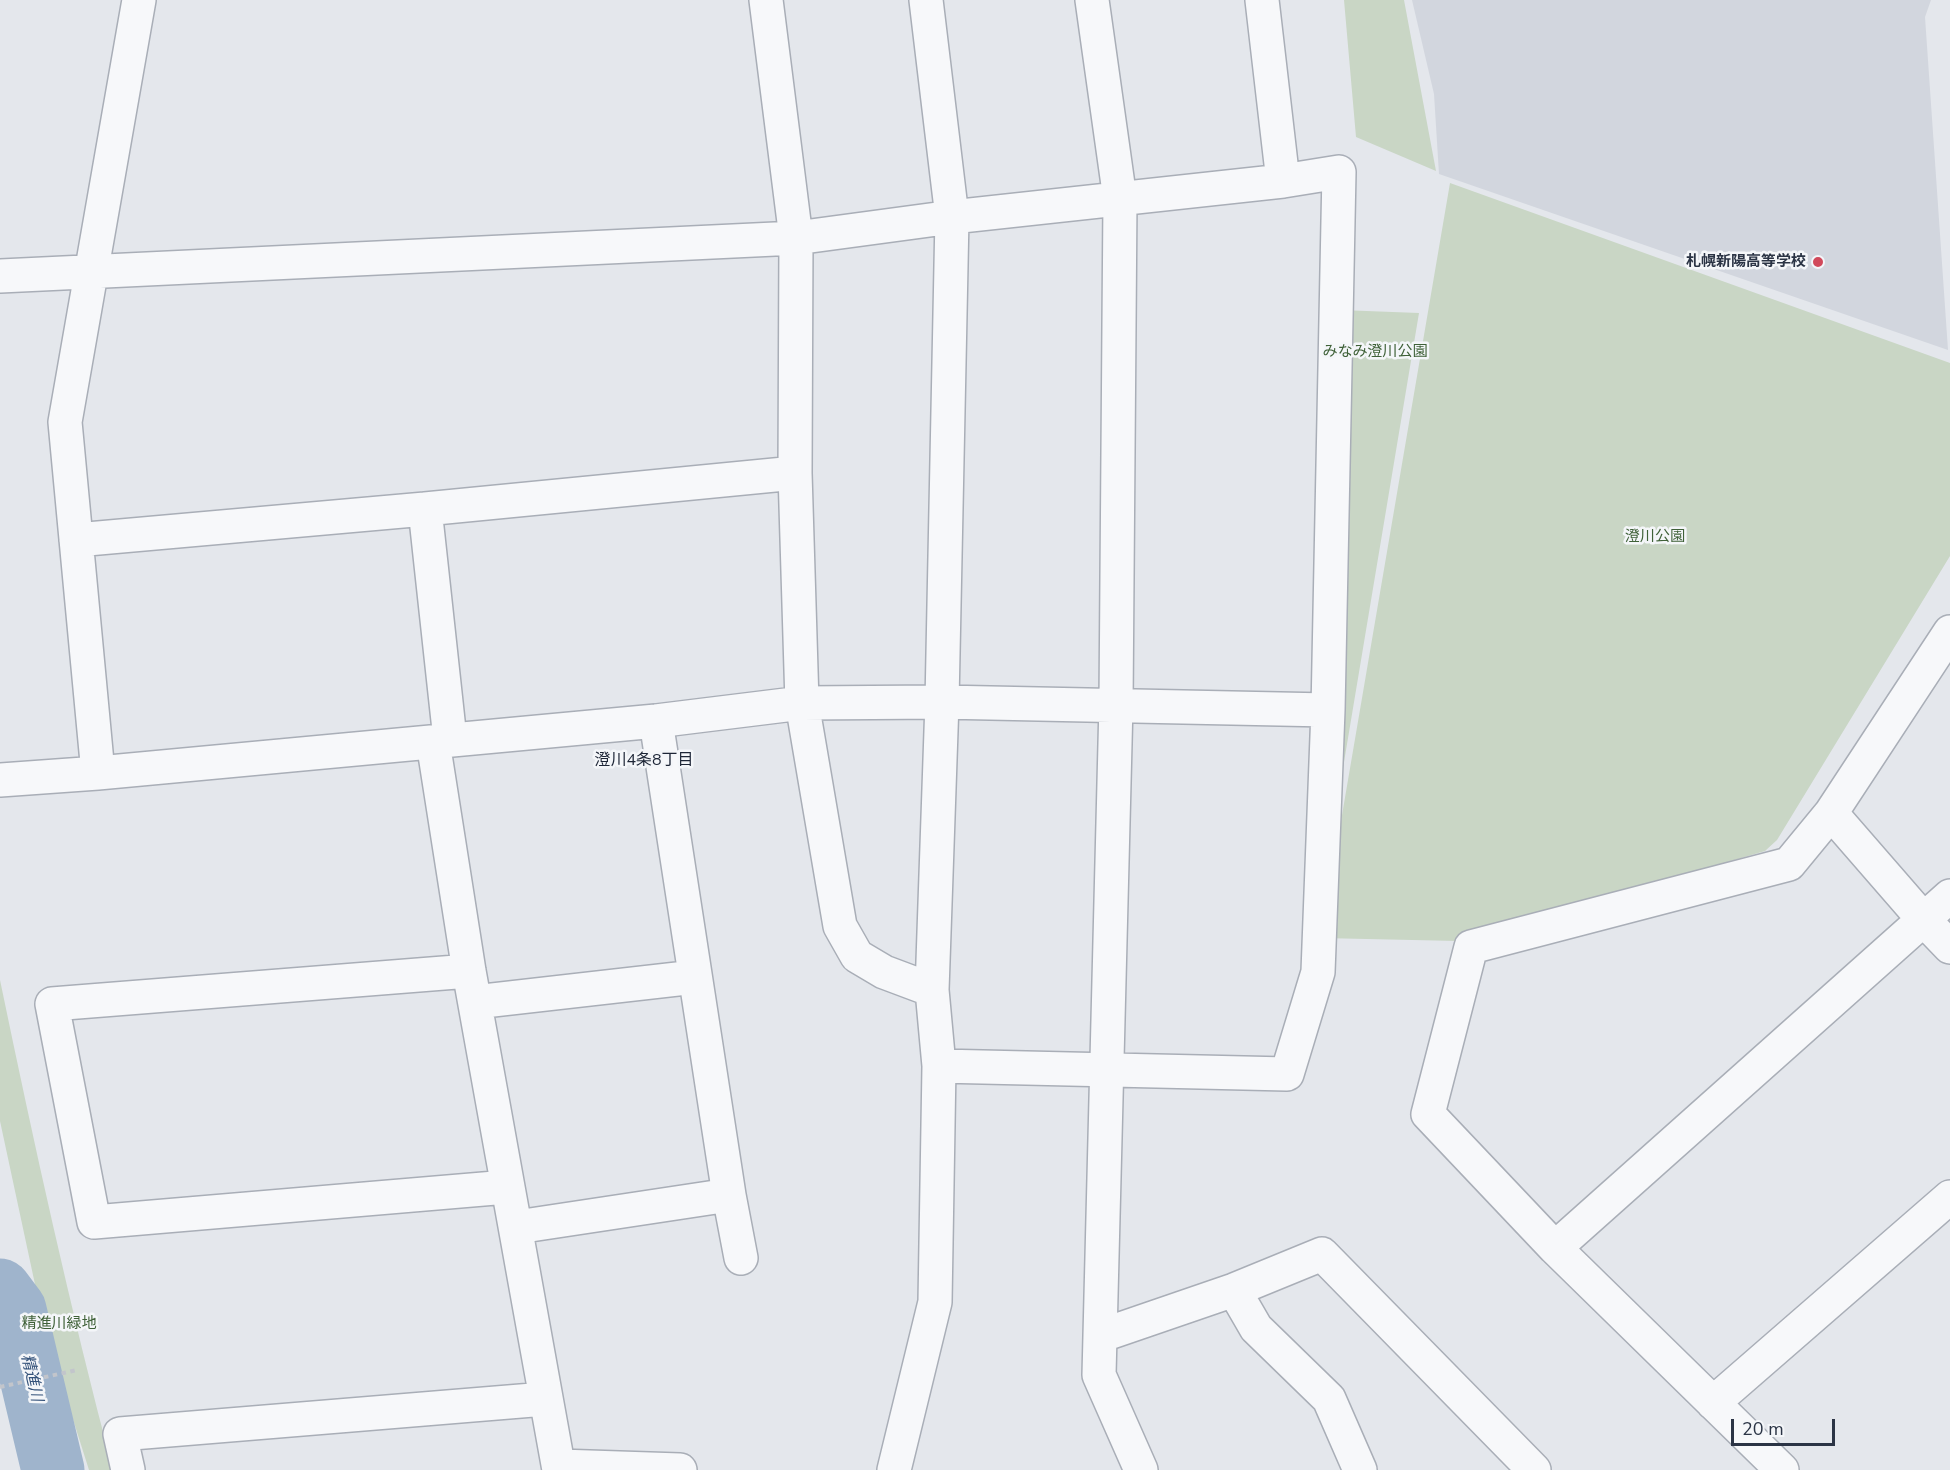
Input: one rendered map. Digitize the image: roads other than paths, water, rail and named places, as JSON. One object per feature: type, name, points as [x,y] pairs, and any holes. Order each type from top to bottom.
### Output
[{"type":"street","points":[[98,773],[65,422],[139,0]]},
{"type":"street","points":[[766,0],[796,238],[795,473],[802,703],[840,926],[857,956],[884,972],[932,990]]},
{"type":"street","points":[[894,1470],[935,1302],[939,1066],[932,990],[942,702],[952,217],[926,0]]},
{"type":"street","points":[[1092,0],[1120,199],[1116,705],[1099,1375],[1141,1470]]},
{"type":"street","points":[[1262,0],[1283,181]]},
{"type":"street","points":[[0,276],[796,238],[952,217],[1283,181],[1339,172],[1328,710],[1318,972],[1287,1074],[939,1066]]},
{"type":"street","points":[[76,540],[795,473]]},
{"type":"street","points":[[425,509],[441,741],[472,987],[559,1468],[680,1470]]},
{"type":"street","points":[[1782,1470],[1555,1248],[1428,1114],[1471,947],[1790,864],[1832,813],[1950,632]]},
{"type":"street","points":[[0,780],[98,773],[656,721],[802,703],[942,702],[1328,710]]},
{"type":"street","points":[[656,721],[729,1195],[741,1258]]},
{"type":"street","points":[[1832,813],[1950,947]]},
{"type":"street","points":[[1555,1248],[1950,896]]},
{"type":"street","points":[[507,1186],[94,1222],[52,1004],[695,977]]},
{"type":"street","points":[[517,1227],[729,1195]]},
{"type":"street","points":[[1713,1403],[1950,1197]]},
{"type":"street","points":[[1100,1336],[1234,1290],[1322,1254],[1534,1470]]},
{"type":"street","points":[[1234,1290],[1256,1328],[1329,1399],[1360,1470]]},
{"type":"street","points":[[128,1470],[120,1434],[545,1399]]},
{"type":"waterway","name":"精進川","points":[[0,1290],[15,1310],[53,1470]]},
{"type":"place","name":"札幌新陽高等学校","points":[[1818,262]]},
{"type":"district","name":"澄川4条8丁目","points":[[644,761]]},
{"type":"park label","name":"みなみ澄川公園","points":[[1375,352]]},
{"type":"park label","name":"澄川公園","points":[[1655,537]]},
{"type":"park label","name":"精進川緑地","points":[[59,1324]]}]
